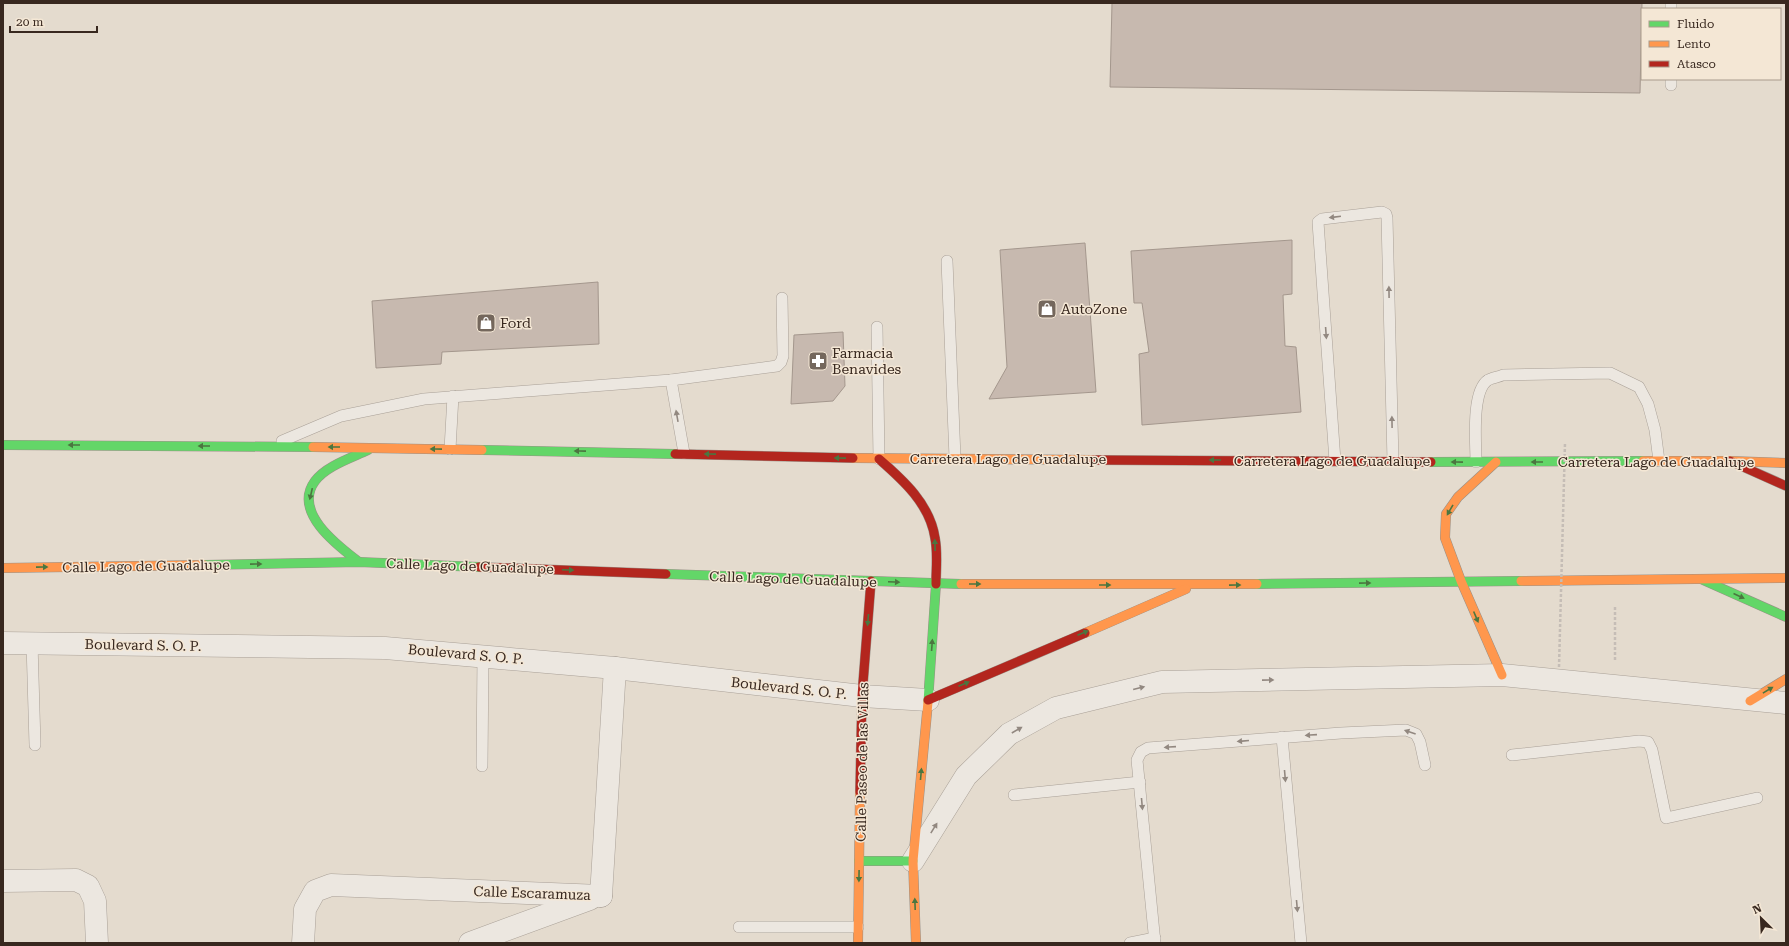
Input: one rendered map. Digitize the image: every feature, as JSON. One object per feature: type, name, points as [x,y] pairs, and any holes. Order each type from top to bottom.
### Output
[{"type":"main road","points":[[3,445],[373,447],[878,458],[909,486],[924,506],[935,532],[936,584],[928,700],[913,861],[916,943]]},
{"type":"main road","points":[[359,562],[330,540],[314,518],[308,497],[315,481],[340,463],[373,447]]},
{"type":"main road","name":"Carretera Lago de Guadalupe","points":[[878,458],[1476,462],[1730,461],[1786,463]]},
{"type":"main road","points":[[1730,461],[1786,486]]},
{"type":"main road","points":[[1496,462],[1458,497],[1446,514],[1445,538],[1461,581],[1502,675]]},
{"type":"main road","name":"Calle Lago de Guadalupe","points":[[3,568],[359,562],[936,584]]},
{"type":"main road","points":[[936,584],[1193,585],[1786,578]]},
{"type":"main road","points":[[1703,580],[1786,617]]},
{"type":"main road","name":"Calle Paseo de las Villas","points":[[858,943],[862,696],[871,582]]},
{"type":"main road","points":[[928,700],[1193,585]]},
{"type":"main road","points":[[1750,700],[1786,679]]},
{"type":"main road","points":[[859,861],[913,861]]},
{"type":"street","name":"Boulevard S. O. P.","points":[[3,643],[385,648],[483,655],[615,668],[862,696],[928,700]]},
{"type":"street","name":"Calle Escaramuza","points":[[303,943],[305,909],[315,891],[331,885],[601,896],[615,668]]},
{"type":"street","points":[[913,861],[966,776],[1009,734],[1056,708],[1162,682],[1502,675],[1786,703]]},
{"type":"street","points":[[3,881],[76,880],[88,886],[95,901],[97,943]]},
{"type":"street","points":[[470,943],[601,896]]},
{"type":"lane","points":[[1335,461],[1318,222],[1322,219],[1382,212],[1386,214],[1387,218],[1393,461]]},
{"type":"lane","points":[[947,261],[955,458]]},
{"type":"lane","points":[[269,447],[341,416],[424,399],[671,380],[777,366],[781,362],[783,356],[782,298]]},
{"type":"lane","points":[[877,327],[878,458]]},
{"type":"lane","points":[[1476,462],[1476,417],[1479,392],[1487,381],[1502,375],[1610,373],[1639,387],[1648,404],[1655,430],[1659,462]]},
{"type":"lane","points":[[671,380],[684,453]]},
{"type":"lane","points":[[450,449],[453,396]]},
{"type":"lane","points":[[32,643],[35,746]]},
{"type":"lane","points":[[482,766],[483,655]]},
{"type":"lane","points":[[1130,943],[1155,941],[1137,760],[1141,752],[1148,748],[1282,737],[1406,730],[1416,734],[1420,742],[1425,765]]},
{"type":"lane","points":[[1282,737],[1301,943]]},
{"type":"lane","points":[[1512,755],[1639,741],[1648,742],[1652,750],[1666,818],[1757,798]]},
{"type":"lane","points":[[1014,795],[1140,782]]},
{"type":"lane","points":[[739,927],[858,927]]},
{"type":"path","points":[[1559,667],[1565,443]]},
{"type":"path","points":[[1614,580],[1615,662]]},
{"type":"building","points":[[1112,3],[1642,3],[1640,93],[1110,87]]},
{"type":"building","points":[[1292,240],[1292,294],[1283,295],[1285,346],[1296,347],[1301,412],[1142,425],[1139,354],[1149,352],[1142,303],[1134,303],[1131,251]]},
{"type":"building","name":"AutoZone","points":[[1085,243],[1096,392],[989,399],[1007,367],[1000,250]]},
{"type":"building","name":"Ford","points":[[598,282],[599,344],[442,352],[441,364],[376,368],[372,301]]},
{"type":"building","name":"Farmacia Benavides","points":[[843,332],[845,386],[833,401],[791,404],[794,335]]},
{"type":"traffic: fast","points":[[3,445],[313,447]]},
{"type":"traffic: fast","points":[[359,562],[340,547],[320,527],[313,516],[309,504],[309,493],[315,481],[326,471],[339,463],[368,450]]},
{"type":"traffic: fast","points":[[482,450],[675,454]]},
{"type":"traffic: fast","points":[[1431,462],[1643,461]]},
{"type":"traffic: fast","points":[[204,565],[359,562],[479,567]]},
{"type":"traffic: fast","points":[[666,574],[961,584]]},
{"type":"traffic: fast","points":[[1703,580],[1786,617]]},
{"type":"traffic: fast","points":[[1257,584],[1521,581]]},
{"type":"traffic: fast","points":[[928,702],[936,584]]},
{"type":"traffic: fast","points":[[859,861],[913,861]]},
{"type":"traffic: slow","points":[[313,447],[482,450]]},
{"type":"traffic: slow","points":[[853,458],[1093,460]]},
{"type":"traffic: slow","points":[[1643,461],[1730,461],[1786,463]]},
{"type":"traffic: slow","points":[[1496,462],[1458,497],[1446,514],[1445,538],[1461,581],[1502,675]]},
{"type":"traffic: slow","points":[[3,568],[204,565]]},
{"type":"traffic: slow","points":[[1521,581],[1786,578]]},
{"type":"traffic: slow","points":[[961,584],[1257,584]]},
{"type":"traffic: slow","points":[[1085,633],[1186,589]]},
{"type":"traffic: slow","points":[[1750,701],[1786,679]]},
{"type":"traffic: slow","points":[[916,943],[913,861],[928,702]]},
{"type":"traffic: slow","points":[[858,943],[860,792]]},
{"type":"traffic: jam","points":[[675,454],[853,458]]},
{"type":"traffic: jam","points":[[879,459],[906,484],[928,514],[936,544],[936,584]]},
{"type":"traffic: jam","points":[[1093,460],[1431,462]]},
{"type":"traffic: jam","points":[[1730,461],[1786,486]]},
{"type":"traffic: jam","points":[[479,567],[666,574]]},
{"type":"traffic: jam","points":[[860,792],[862,696],[871,581]]},
{"type":"traffic: jam","points":[[928,700],[1085,633]]},
{"type":"place","name":"AutoZone","points":[[1047,309]]},
{"type":"place","name":"Ford","points":[[486,323]]},
{"type":"place","name":"Farmacia Benavides","points":[[818,361]]}]
